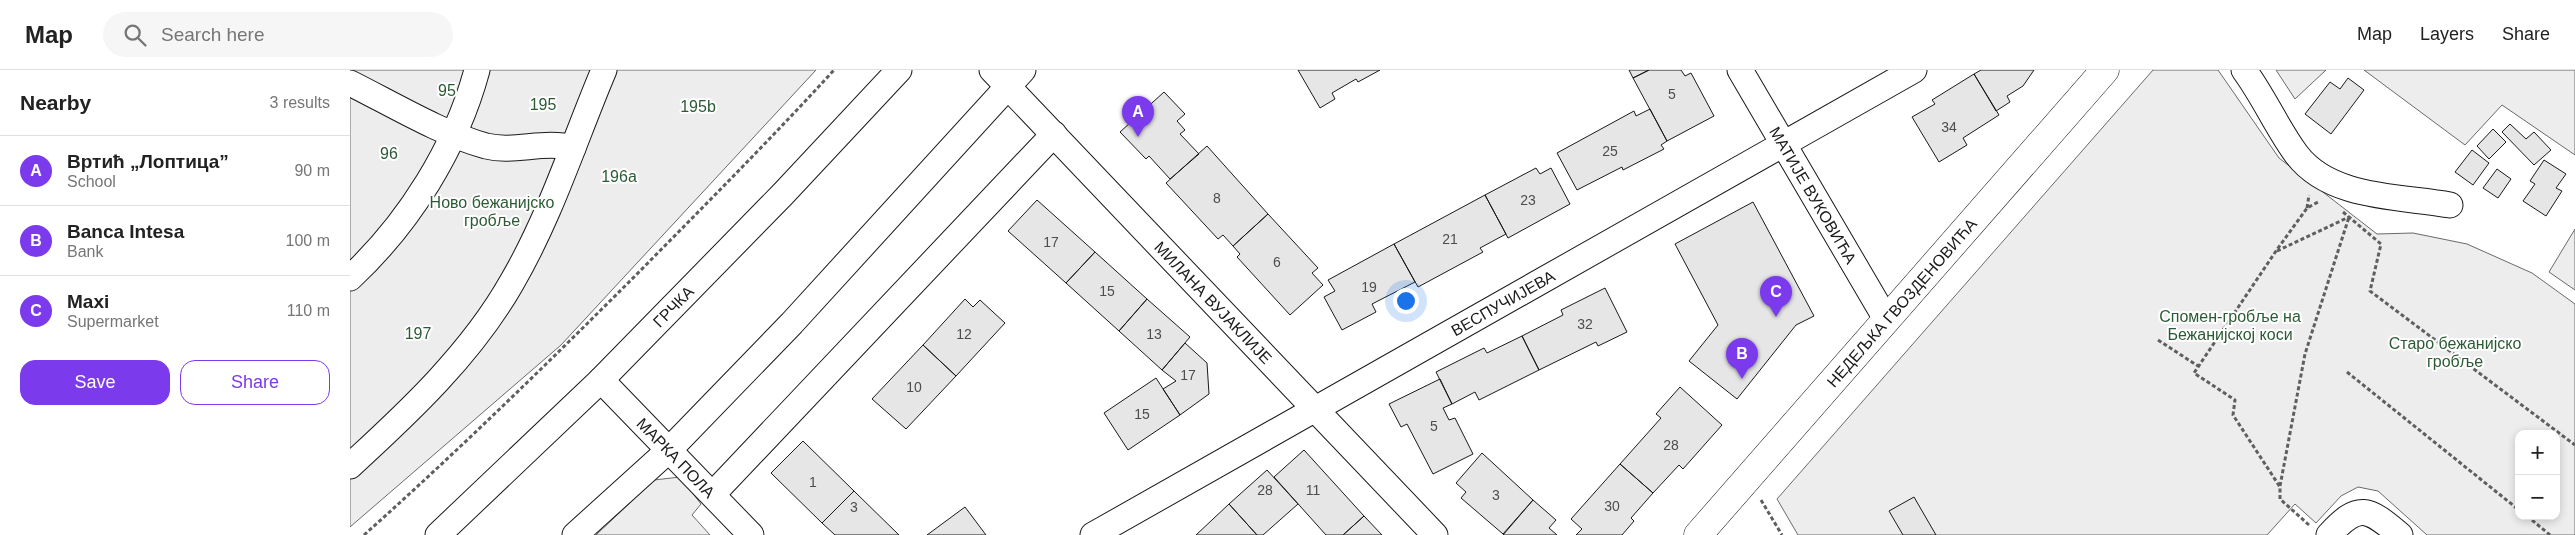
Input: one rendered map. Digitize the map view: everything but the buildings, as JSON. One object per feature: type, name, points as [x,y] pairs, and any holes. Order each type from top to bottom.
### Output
[{"type":"main road","name":"НЕДЕЉКА ГВОЗДЕНОВИЋА","points":[[1698,535],[2105,70]]},
{"type":"street","points":[[350,278],[386,239],[412,206],[434,171],[454,134],[478,70]]},
{"type":"street","points":[[350,466],[441,377],[486,321],[511,284],[530,251],[555,196],[604,70]]},
{"type":"street","name":"ГРЧКА","points":[[438,535],[601,380],[783,194],[899,70]]},
{"type":"street","name":"МАТИЈЕ ВУКОВИЋА","points":[[1740,70],[1886,319]]},
{"type":"street","name":"ВЕСПУЧИЈЕВА","points":[[1093,535],[1313,409],[1783,146],[1914,70]]},
{"type":"street","points":[[2244,70],[2262,94],[2289,144],[2310,169],[2326,180],[2356,190],[2450,205]]},
{"type":"street","points":[[575,535],[670,449],[866,244],[1008,75]]},
{"type":"street","name":"МИЛАНА ВУЈАКЛИЈЕ","points":[[1008,75],[1054,134],[1313,409],[1435,535]]},
{"type":"street","points":[[350,83],[454,134],[485,146],[504,149],[556,145],[573,148]]},
{"type":"street","points":[[714,494],[1054,134]]},
{"type":"street","name":"МАРКА ПОЛА","points":[[601,380],[714,494],[751,535]]},
{"type":"street","points":[[2321,532],[2346,516],[2361,512],[2376,515],[2400,535]]},
{"type":"path","points":[[364,535],[470,439],[565,346],[731,179],[834,70]]},
{"type":"path","points":[[2280,487],[2233,414],[2234,400],[2194,373],[2307,208]]},
{"type":"path","points":[[2276,251],[2349,217]]},
{"type":"path","points":[[2349,217],[2381,244],[2370,291],[2575,445]]},
{"type":"path","points":[[2321,532],[2280,500],[2280,487],[2306,354],[2349,217]]},
{"type":"path","points":[[2158,340],[2198,366]]},
{"type":"path","points":[[2347,372],[2515,507]]},
{"type":"path","points":[[1748,478],[1782,535]]},
{"type":"path","points":[[2532,520],[2550,535]]},
{"type":"green space","name":"Ново бежанијско гробље","points":[[350,70],[816,70],[561,345],[350,527]]},
{"type":"green space","points":[[2153,70],[2218,70],[2279,158],[2377,234],[2413,233],[2467,244],[2532,273],[2575,304],[2575,535],[2427,535],[2378,491],[2358,487],[2341,496],[2316,523],[2295,504],[2267,535],[1798,535],[1777,499]]},
{"type":"green space","points":[[2276,70],[2326,70],[2295,99]]},
{"type":"green space","points":[[2364,70],[2575,70],[2575,155],[2502,105],[2465,145]]},
{"type":"green space","points":[[2575,229],[2575,290],[2549,272]]},
{"type":"green space","points":[[680,477],[701,504],[692,515],[710,535],[596,535],[654,480]]},
{"type":"place","name":"Вртић „Лоптица”","points":[[1138,137]]},
{"type":"place","name":"Maxi","points":[[1776,317]]},
{"type":"place","name":"Banca Intesa","points":[[1742,379]]},
{"type":"park label","name":"95","points":[[447,90]]},
{"type":"park label","name":"195","points":[[543,104]]},
{"type":"park label","name":"195b","points":[[698,106]]},
{"type":"park label","name":"96","points":[[389,153]]},
{"type":"park label","name":"196a","points":[[619,176]]},
{"type":"park label","name":"Спомен-гробље на Бежанијској коси","points":[[2230,325]]},
{"type":"park label","name":"197","points":[[418,333]]},
{"type":"park label","name":"Старо бежанијско гробље","points":[[2455,352]]}]
